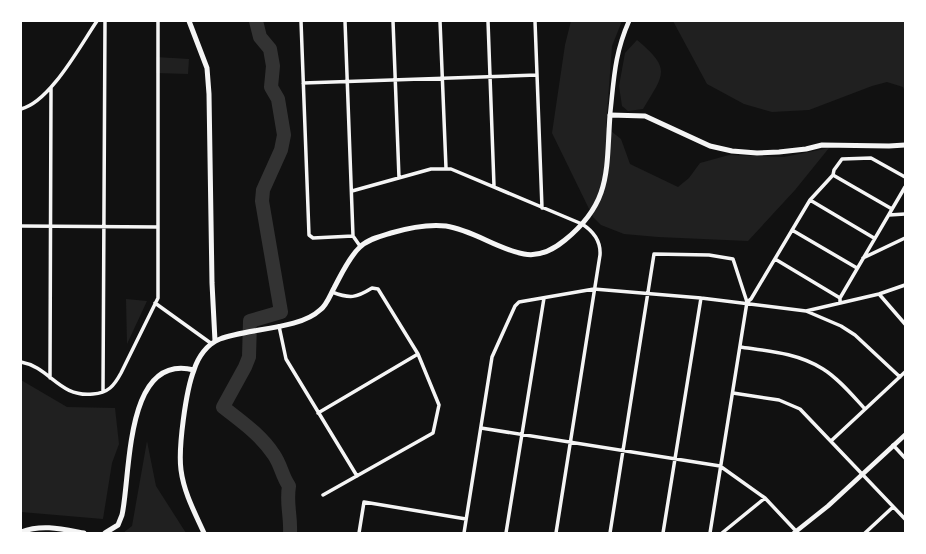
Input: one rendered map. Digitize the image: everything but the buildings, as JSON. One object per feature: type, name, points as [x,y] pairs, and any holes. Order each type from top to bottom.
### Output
[{"type":"main road","points":[[189,21],[207,68],[209,94],[214,343]]},
{"type":"main road","points":[[204,533],[185,491],[180,469],[181,444],[189,389],[194,370],[204,352],[214,343],[245,333],[279,326],[313,316],[321,310],[360,246],[390,234],[429,225],[447,226],[461,230],[507,250],[526,254],[546,253],[557,246],[582,224],[599,200],[603,189],[608,154],[610,115],[645,116],[710,146],[732,151],[756,153],[779,152],[806,150],[822,145],[905,145]]},
{"type":"main road","points":[[105,533],[118,525],[122,515],[130,441],[140,406],[148,389],[159,376],[174,368],[184,367],[194,370]]},
{"type":"main road","points":[[21,532],[36,528],[48,527],[84,533]]},
{"type":"street","points":[[21,109],[39,100],[51,88],[97,21]]},
{"type":"street","points":[[103,392],[105,21]]},
{"type":"street","points":[[21,362],[33,365],[70,392],[87,395],[103,392],[112,387],[117,381],[158,298],[158,21]]},
{"type":"street","points":[[301,21],[309,235],[313,238],[353,236]]},
{"type":"street","points":[[345,21],[353,236],[360,246]]},
{"type":"street","points":[[393,21],[399,178]]},
{"type":"street","points":[[440,21],[446,168]]},
{"type":"street","points":[[488,21],[494,186]]},
{"type":"street","points":[[536,21],[542,208]]},
{"type":"street","points":[[610,115],[614,70],[619,42],[629,21]]},
{"type":"street","points":[[303,83],[348,83],[538,75]]},
{"type":"street","points":[[50,378],[51,88]]},
{"type":"street","points":[[747,302],[752,299],[774,259],[810,200],[833,175],[834,170],[842,159],[871,158],[905,177]]},
{"type":"street","points":[[352,191],[431,169],[446,168],[458,171],[582,224],[593,232],[600,250],[556,533]]},
{"type":"street","points":[[833,175],[892,209]]},
{"type":"street","points":[[840,303],[840,298],[874,238],[905,188]]},
{"type":"street","points":[[810,200],[874,238]]},
{"type":"street","points":[[889,215],[905,214]]},
{"type":"street","points":[[21,226],[158,227]]},
{"type":"street","points":[[792,230],[857,268]]},
{"type":"street","points":[[863,258],[905,238]]},
{"type":"street","points":[[610,533],[654,254],[709,255],[733,259],[747,302],[710,533]]},
{"type":"street","points":[[774,259],[840,298]]},
{"type":"street","points":[[806,311],[879,294],[905,285]]},
{"type":"street","points":[[322,495],[434,431],[439,405],[418,354],[378,289],[372,288],[359,296],[352,297],[332,292]]},
{"type":"street","points":[[464,533],[492,357],[518,302],[594,289],[747,302],[806,311],[841,326],[855,335],[900,377]]},
{"type":"street","points":[[879,294],[905,324]]},
{"type":"street","points":[[506,533],[544,298]]},
{"type":"street","points":[[663,533],[701,298]]},
{"type":"street","points":[[155,303],[214,343]]},
{"type":"street","points":[[279,326],[286,359],[357,476]]},
{"type":"street","points":[[740,347],[786,354],[809,361],[831,375],[865,409]]},
{"type":"street","points":[[318,413],[418,354]]},
{"type":"street","points":[[831,441],[905,372]]},
{"type":"street","points":[[733,393],[779,400],[794,406],[806,415],[905,519]]},
{"type":"street","points":[[481,428],[720,466],[765,498],[795,532],[828,506],[905,435]]},
{"type":"street","points":[[893,446],[905,458]]},
{"type":"street","points":[[722,533],[765,498]]},
{"type":"street","points":[[359,533],[364,502],[466,519]]},
{"type":"street","points":[[865,533],[894,507]]},
{"type":"shaded area","points":[[571,21],[622,21],[612,46],[606,127],[621,139],[630,164],[678,187],[689,178],[700,163],[729,155],[784,157],[829,148],[795,190],[748,241],[624,234],[601,225],[593,217],[552,133],[565,45]]},
{"type":"shaded area","points":[[673,21],[905,21],[905,92],[903,87],[887,82],[872,86],[809,110],[772,112],[744,104],[707,84]]},
{"type":"shaded area","points":[[637,40],[656,58],[660,65],[661,72],[656,88],[643,109],[628,111],[622,106],[619,86],[625,53]]},
{"type":"shaded area","points":[[156,57],[189,59],[188,74],[156,73]]},
{"type":"shaded area","points":[[126,299],[147,301],[127,344]]},
{"type":"shaded area","points":[[21,380],[67,407],[115,408],[119,444],[112,463],[103,519],[21,512]]},
{"type":"shaded area","points":[[147,441],[156,486],[186,533],[123,533],[132,526]]},
{"type":"waterway","points":[[256,21],[260,37],[270,49],[273,66],[271,87],[278,99],[284,135],[281,150],[263,190],[262,201],[281,312],[250,321],[249,357],[223,407],[257,435],[269,448],[276,459],[289,486],[288,498],[290,533]]}]
